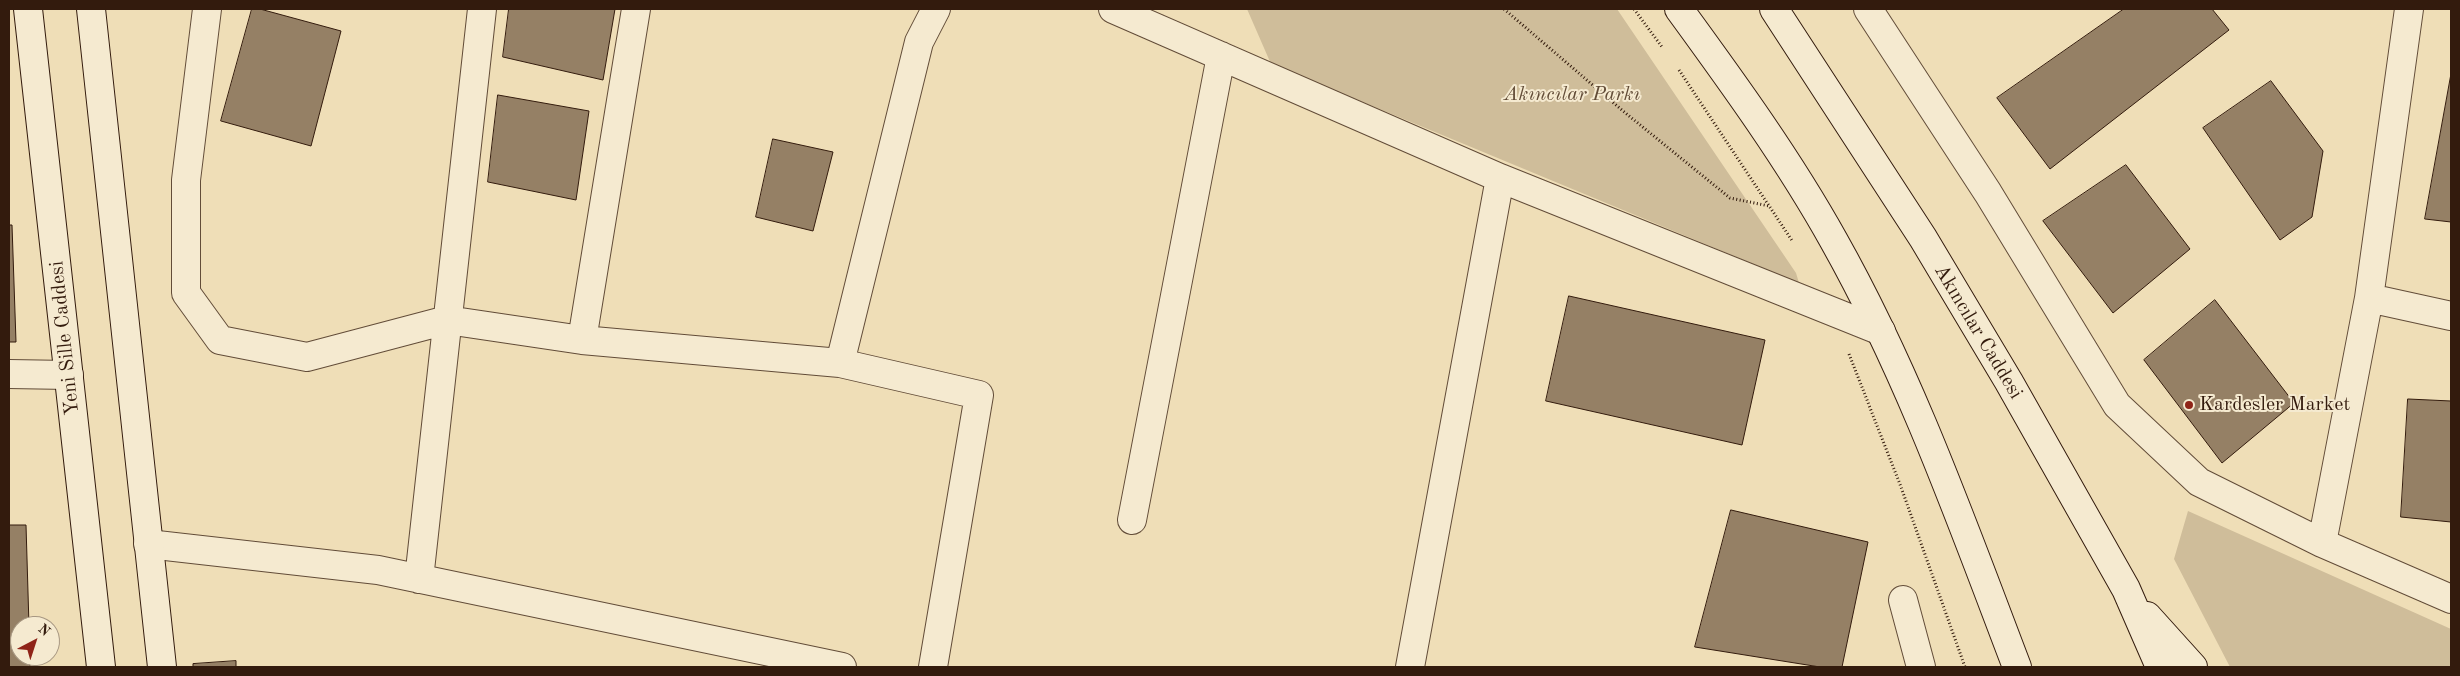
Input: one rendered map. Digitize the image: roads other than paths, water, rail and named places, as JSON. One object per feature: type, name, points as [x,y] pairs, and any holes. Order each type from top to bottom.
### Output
[{"type":"street","name":"Yeni Sille Caddesi","points":[[28,9],[101,667]]},
{"type":"street","points":[[91,9],[162,667]]},
{"type":"street","points":[[207,9],[186,180],[186,293],[220,340],[307,357],[447,320],[582,340],[840,364],[979,395],[933,667]]},
{"type":"street","points":[[419,579],[482,9]]},
{"type":"street","points":[[582,340],[636,9]]},
{"type":"street","points":[[840,364],[920,42],[936,9]]},
{"type":"street","points":[[1113,9],[1500,178],[1881,331]]},
{"type":"street","points":[[1679,9],[1785,161],[1834,240],[1881,331],[1923,426],[2017,667]]},
{"type":"street","name":"Akıncılar Caddesi","points":[[1774,9],[1923,238],[2009,382],[2126,589],[2160,667]]},
{"type":"street","points":[[1868,9],[1988,193],[2117,405],[2200,482],[2322,543],[2451,599]]},
{"type":"street","points":[[2322,543],[2369,298],[2409,9]]},
{"type":"street","points":[[1132,520],[1221,56]]},
{"type":"street","points":[[1410,667],[1500,178]]},
{"type":"street","points":[[2369,298],[2451,316]]},
{"type":"street","points":[[9,374],[69,375]]},
{"type":"street","points":[[148,544],[378,570],[842,667]]},
{"type":"street","points":[[2126,589],[2163,636],[2193,667]]},
{"type":"street","points":[[1904,600],[1921,667]]},
{"type":"place","name":"Kardesler Market","points":[[2189,405]]},
{"type":"park label","name":"Akıncılar Parkı","points":[[1572,95]]}]
